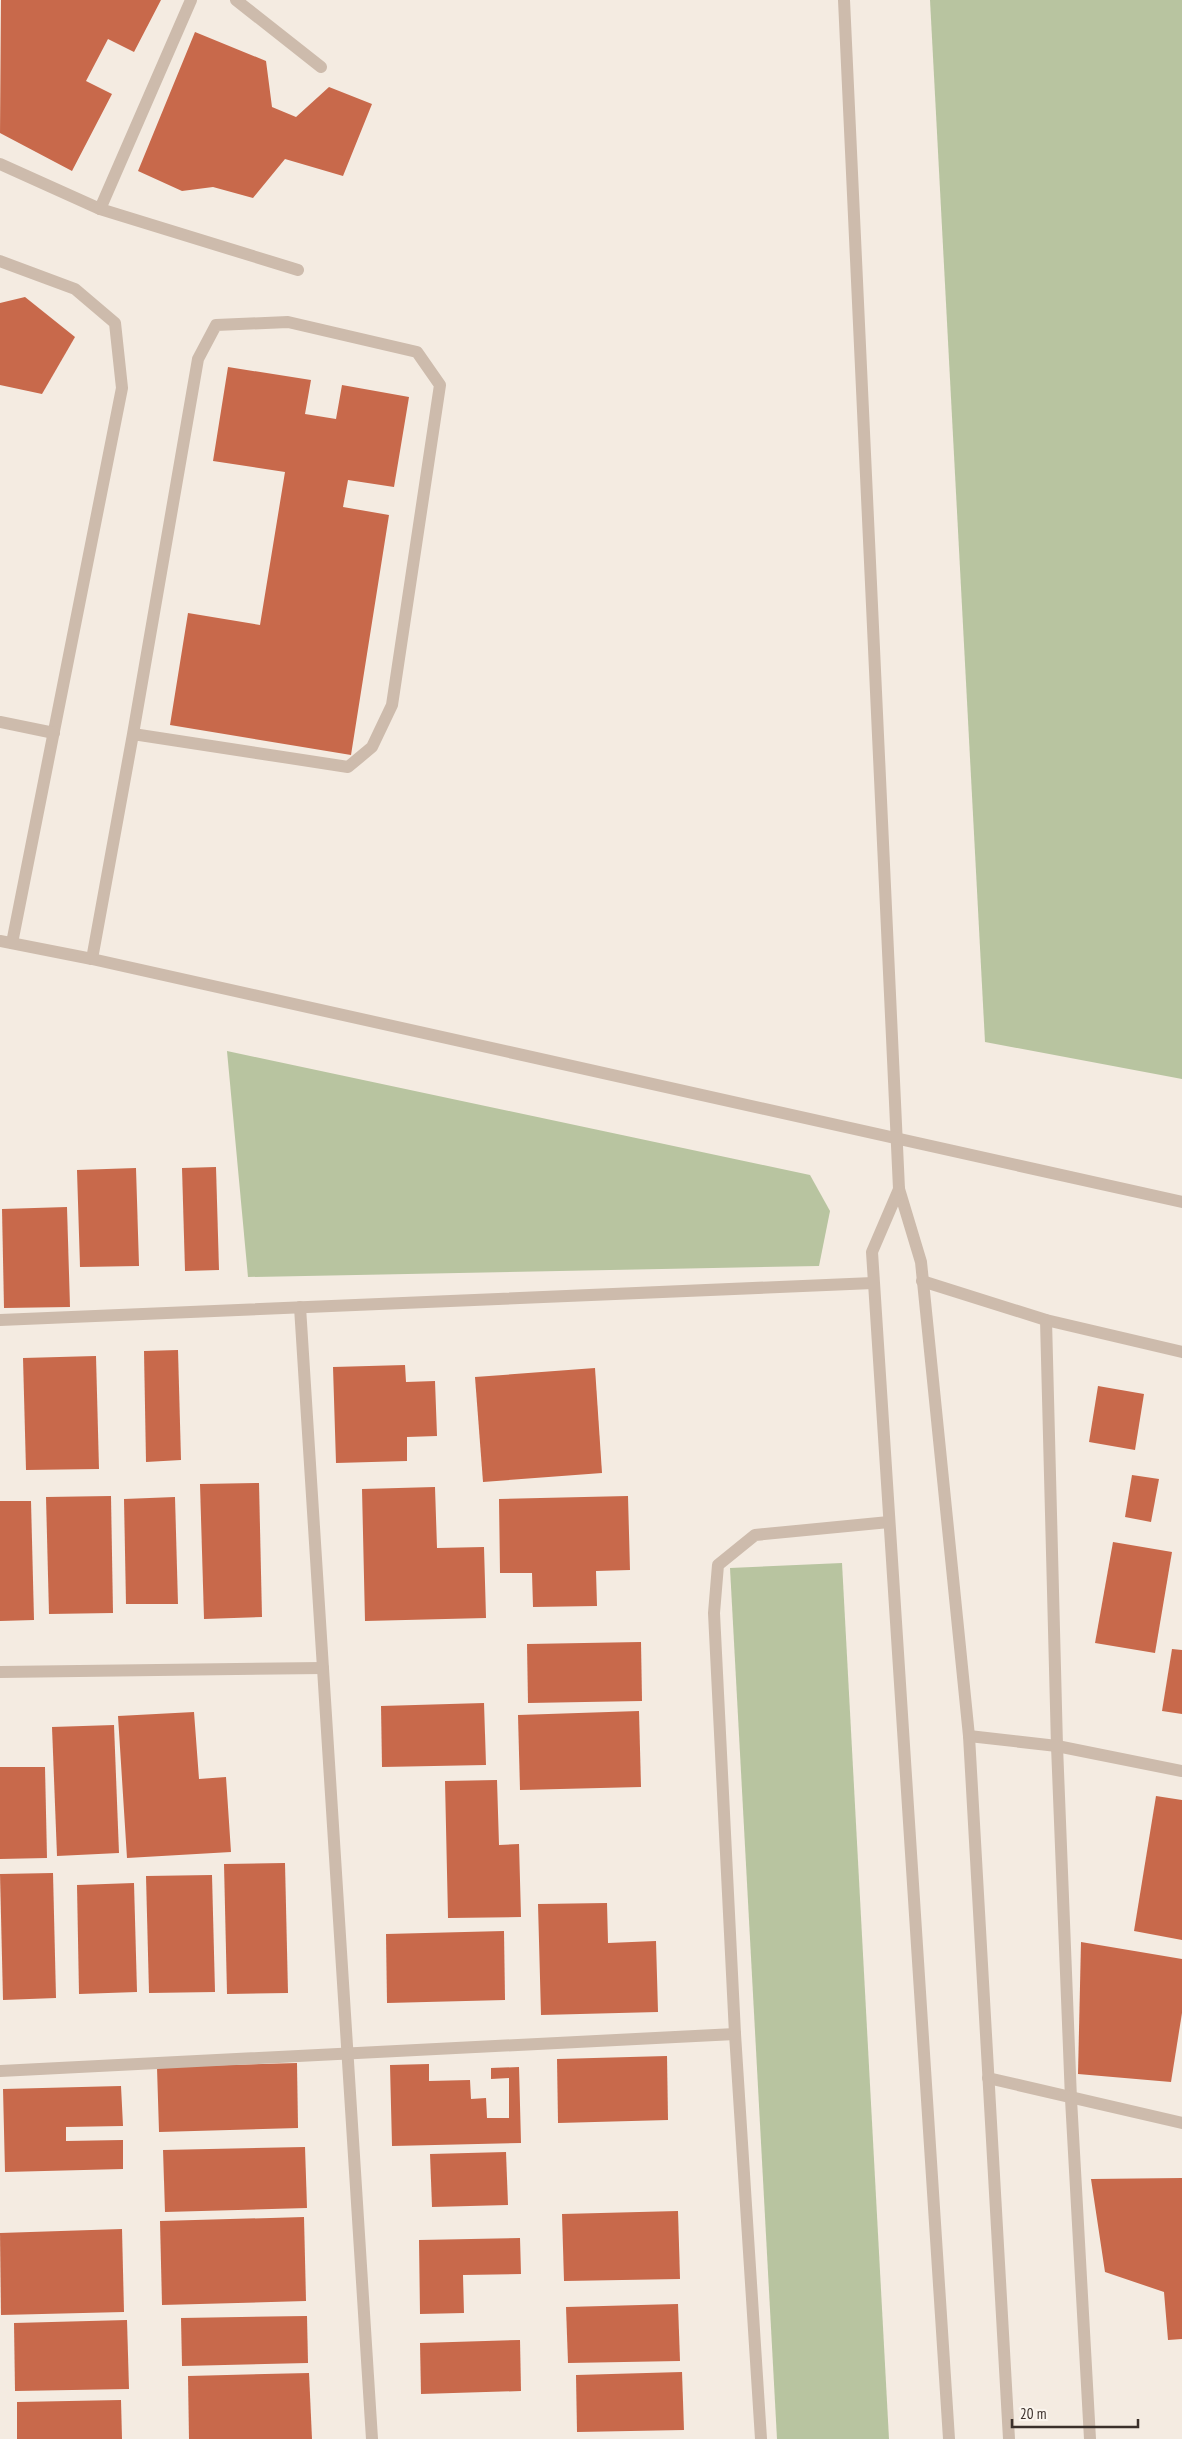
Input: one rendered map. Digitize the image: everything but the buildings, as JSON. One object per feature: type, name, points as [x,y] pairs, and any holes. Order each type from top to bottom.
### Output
[{"type":"street","points":[[100,209],[191,0]]},
{"type":"street","points":[[236,0],[321,67]]},
{"type":"street","points":[[844,0],[899,1189],[921,1262],[969,1736],[1009,2439]]},
{"type":"street","points":[[0,164],[100,209],[298,270]]},
{"type":"street","points":[[0,261],[75,289],[115,323],[122,388],[54,733],[6,942],[92,958],[1182,1202]]},
{"type":"street","points":[[92,958],[198,359],[216,325],[288,322],[418,352],[440,385],[392,705],[372,747],[348,767],[133,734]]},
{"type":"street","points":[[0,722],[54,733]]},
{"type":"street","points":[[899,1189],[872,1252],[873,1283],[949,2439]]},
{"type":"street","points":[[922,1281],[1046,1320],[1182,1352]]},
{"type":"street","points":[[0,1320],[873,1283]]},
{"type":"street","points":[[300,1307],[372,2439]]},
{"type":"street","points":[[1046,1320],[1057,1746],[1072,2099],[1090,2439]]},
{"type":"street","points":[[761,2439],[735,2034],[714,1614],[718,1565],[755,1535],[889,1522]]},
{"type":"street","points":[[0,1672],[323,1668]]},
{"type":"street","points":[[969,1736],[1057,1746],[1182,1771]]},
{"type":"street","points":[[0,2071],[735,2034]]},
{"type":"street","points":[[988,2078],[1182,2123]]},
{"type":"green space","points":[[930,0],[1182,0],[1182,1079],[985,1042]]},
{"type":"green space","points":[[227,1051],[810,1175],[830,1211],[819,1266],[248,1277]]},
{"type":"green space","points":[[842,1563],[889,2439],[777,2439],[730,1568]]}]
